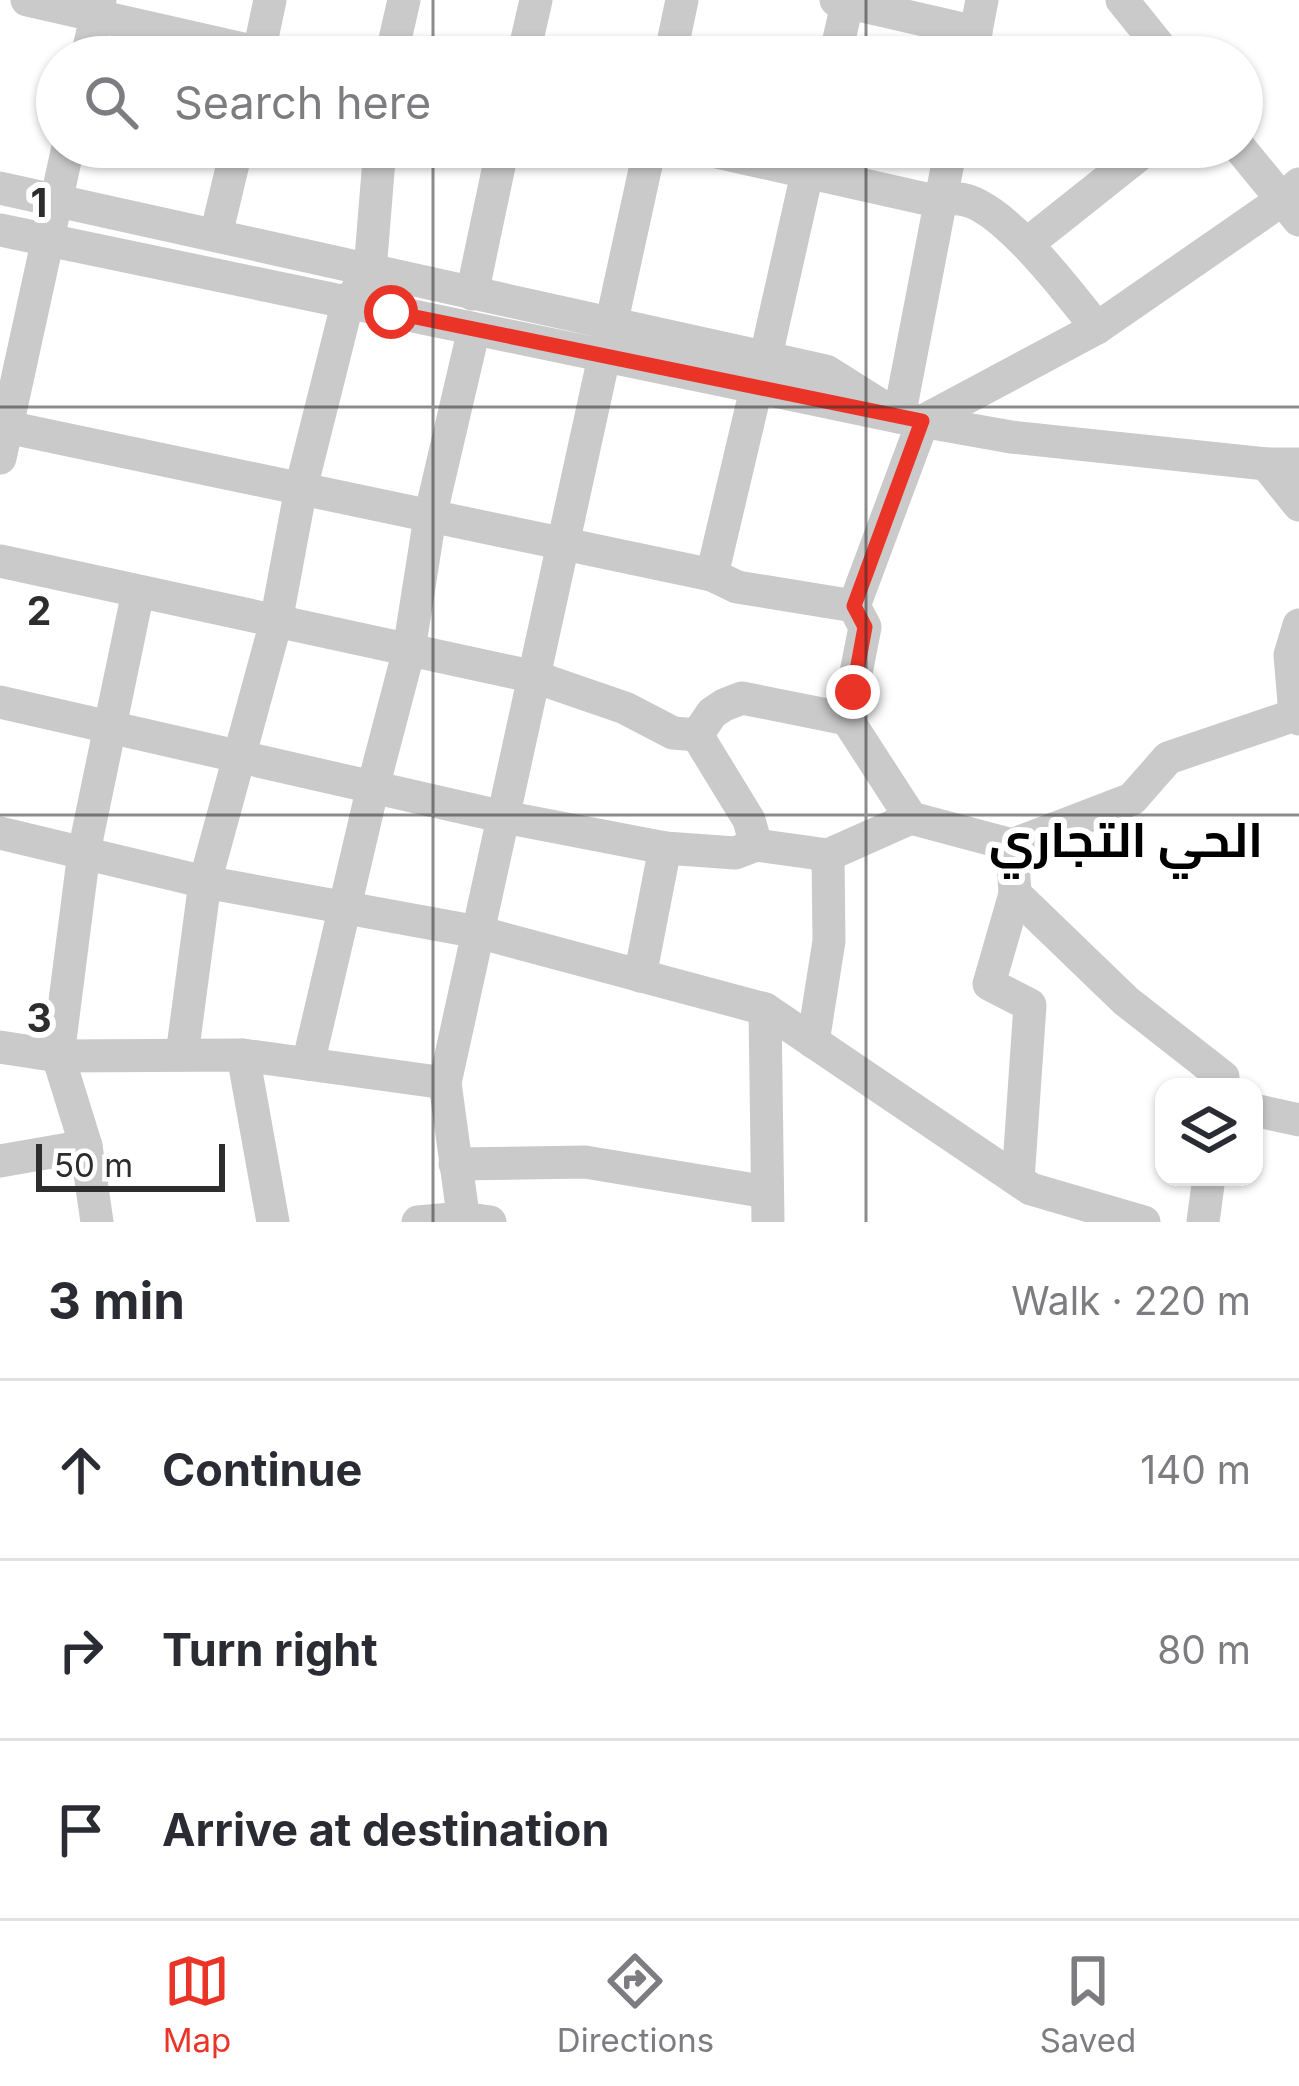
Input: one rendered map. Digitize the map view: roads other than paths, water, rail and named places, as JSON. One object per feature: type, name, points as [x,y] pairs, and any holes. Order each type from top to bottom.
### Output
[{"type":"street","points":[[27,0],[98,8],[197,36]]},
{"type":"street","points":[[267,36],[270,0]]},
{"type":"street","points":[[396,36],[404,0]]},
{"type":"street","points":[[528,36],[536,0]]},
{"type":"street","points":[[674,36],[682,0]]},
{"type":"street","points":[[1122,0],[1151,36]]},
{"type":"street","points":[[838,36],[844,1],[976,30]]},
{"type":"street","points":[[63,168],[3,442],[301,488],[712,574],[737,587],[854,606]]},
{"type":"street","points":[[216,235],[232,168]]},
{"type":"street","points":[[182,1055],[205,882],[276,622],[301,488],[349,303],[370,271],[378,168]]},
{"type":"street","points":[[472,294],[499,168]]},
{"type":"street","points":[[418,1222],[472,1221],[455,1164],[445,1084],[645,168]]},
{"type":"street","points":[[712,574],[808,168]]},
{"type":"street","points":[[837,168],[940,202],[959,199],[982,206],[1027,244],[1097,328]]},
{"type":"street","points":[[911,818],[847,719],[865,627],[854,606],[911,419],[947,168]]},
{"type":"street","points":[[1027,244],[1123,168]]},
{"type":"street","points":[[911,419],[1097,328],[1293,201],[1261,168]]},
{"type":"street","points":[[0,188],[472,294],[608,341]]},
{"type":"street","points":[[0,230],[474,329],[608,341],[762,372],[826,371],[911,419],[1011,436],[1283,464],[1299,505]]},
{"type":"street","points":[[308,1064],[409,650],[430,517],[474,329]]},
{"type":"street","points":[[0,562],[535,677],[625,707],[673,734],[697,735]]},
{"type":"street","points":[[97,1222],[86,1146],[58,1056],[84,852],[138,592]]},
{"type":"street","points":[[0,702],[504,817],[665,848],[735,853],[756,845],[828,855],[911,818],[1012,845],[1132,799],[1168,758],[1297,717],[1289,655],[1299,625]]},
{"type":"street","points":[[697,735],[712,713],[742,698],[847,719]]},
{"type":"street","points":[[697,735],[749,820],[756,845]]},
{"type":"street","points":[[0,833],[205,882],[478,932],[765,1010],[1018,1180],[1053,1209],[1144,1222]]},
{"type":"street","points":[[1012,845],[1015,893],[989,984],[1030,1005],[1018,1180]]},
{"type":"street","points":[[640,976],[665,848]]},
{"type":"street","points":[[813,1042],[829,941],[828,855]]},
{"type":"street","points":[[1015,893],[1126,1001],[1223,1078]]},
{"type":"street","points":[[455,1164],[585,1162],[768,1207],[765,1010]]},
{"type":"street","points":[[0,1047],[58,1056],[243,1055],[445,1084]]},
{"type":"street","points":[[243,1055],[273,1222]]},
{"type":"street","points":[[1263,1112],[1299,1120]]},
{"type":"street","points":[[0,1161],[86,1146]]},
{"type":"street","points":[[1203,1222],[1208,1186]]},
{"type":"district","name":"الحي التجاري","points":[[1126,840]]}]
